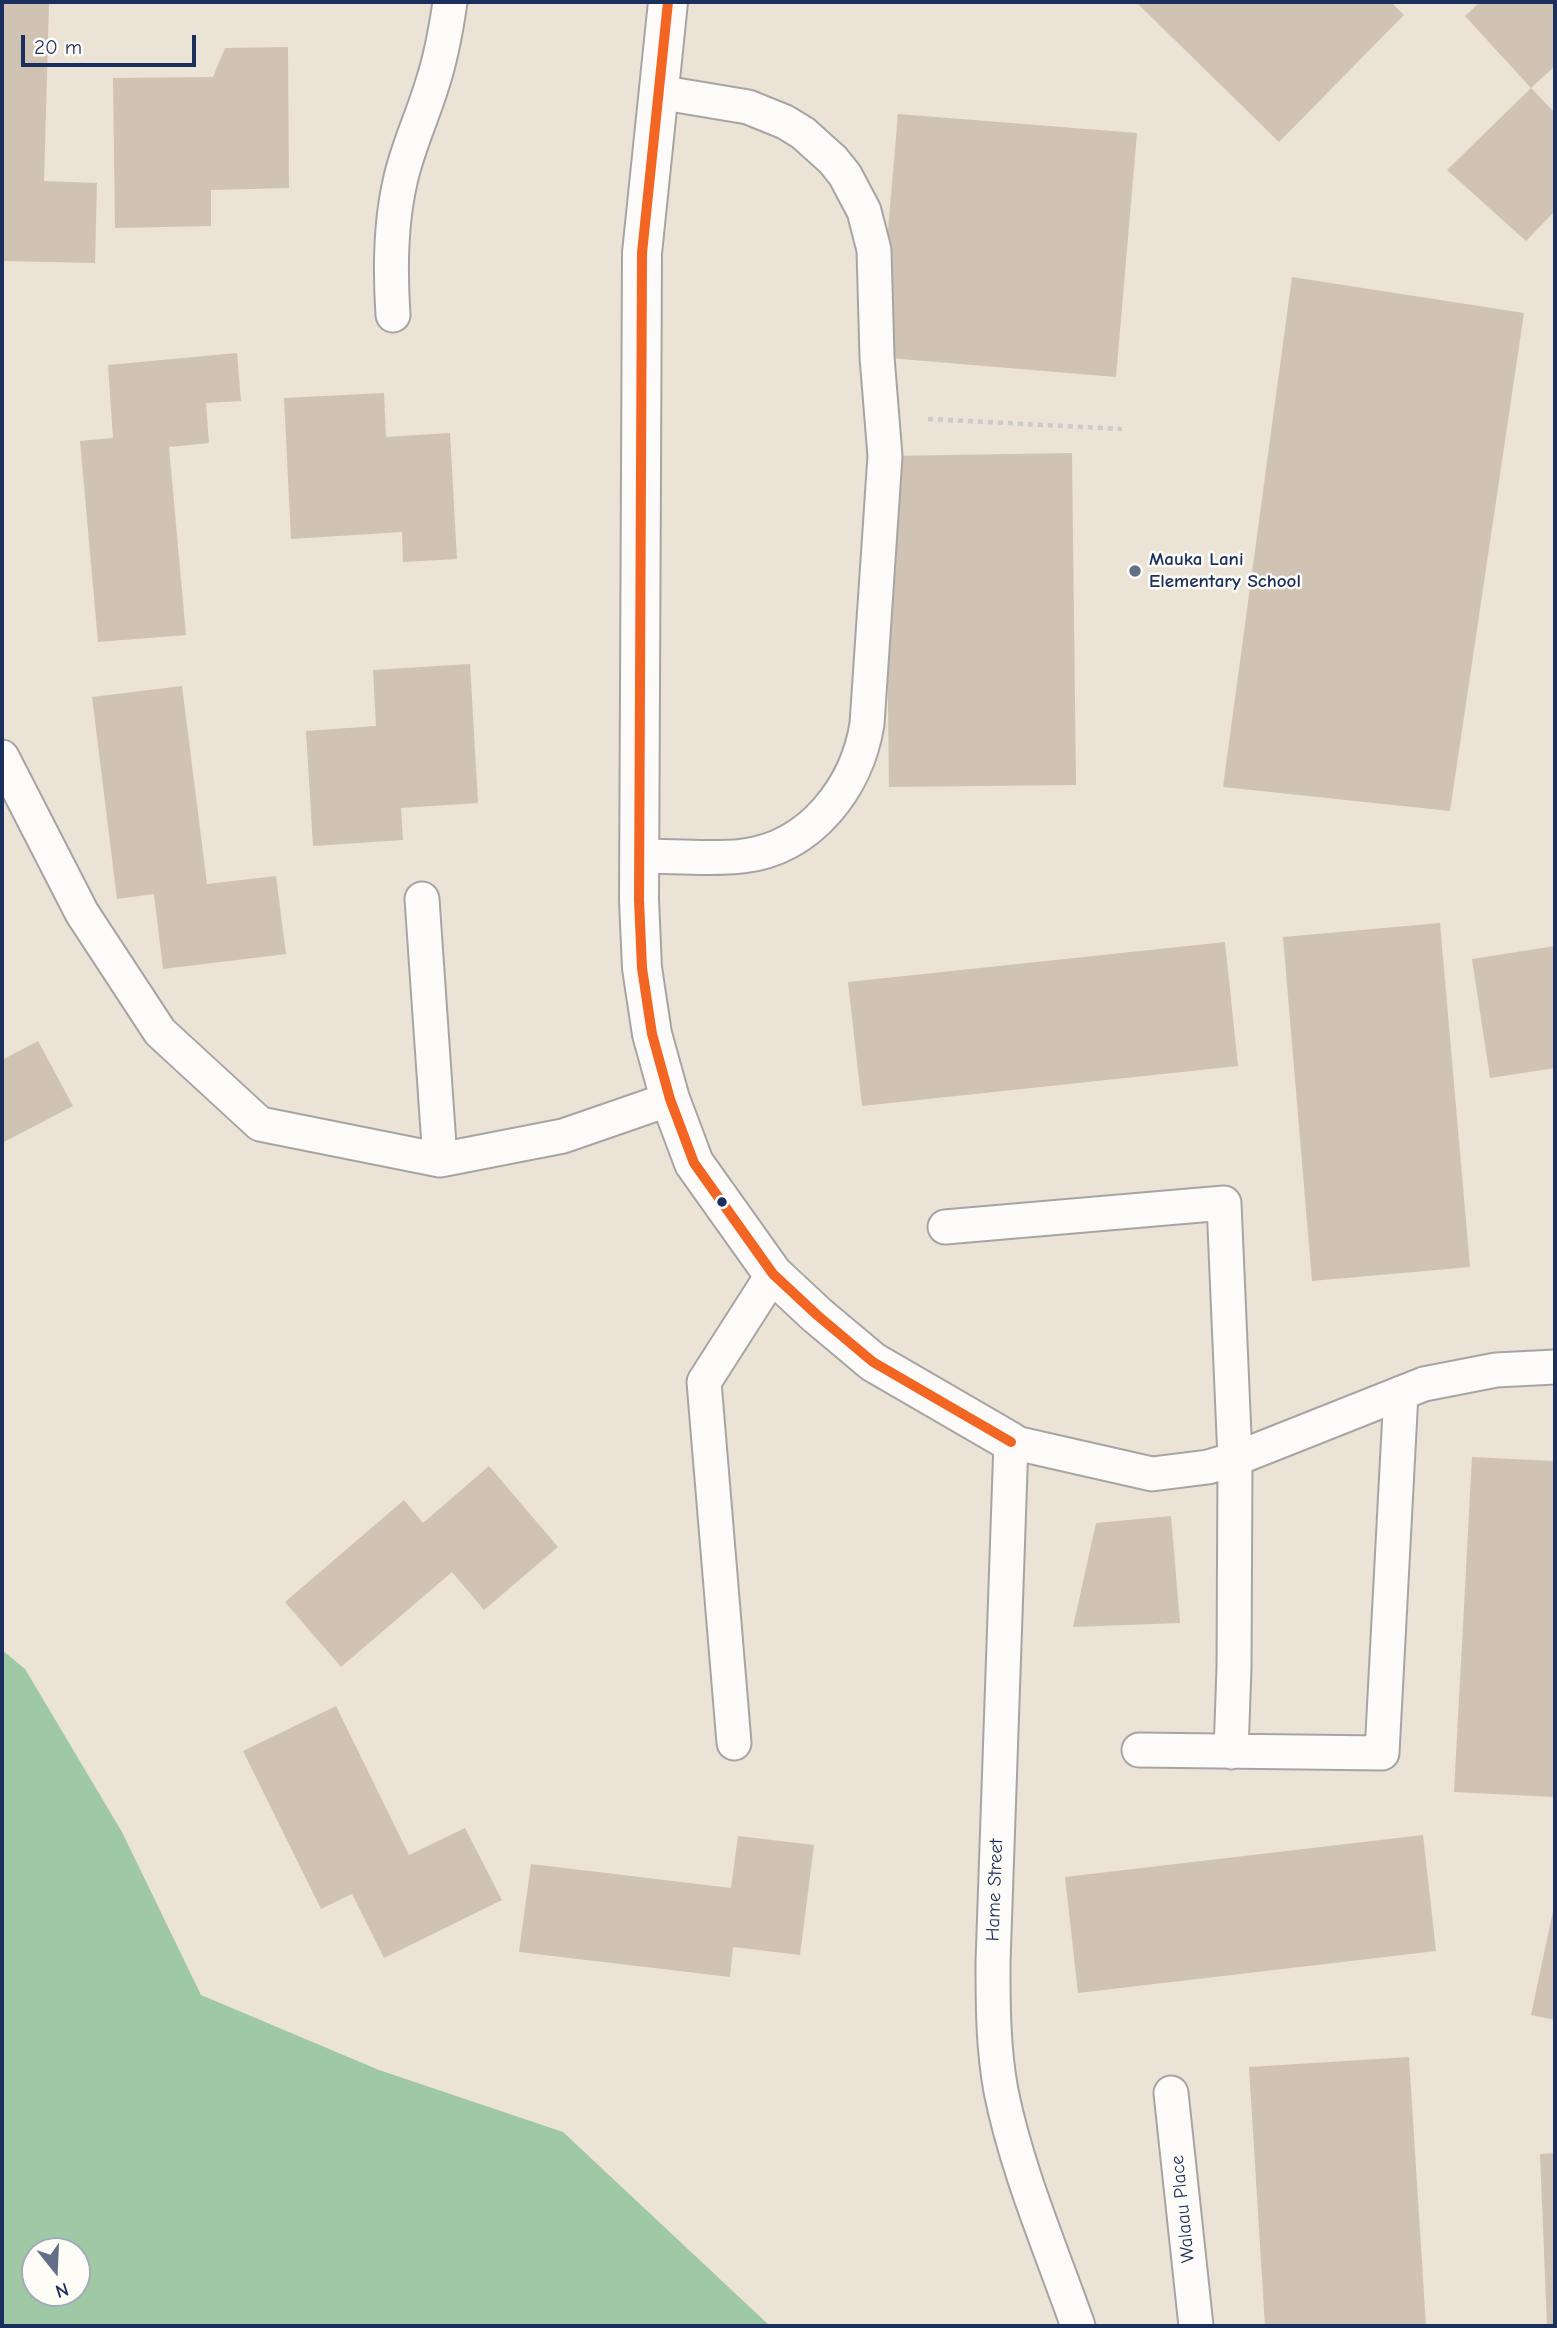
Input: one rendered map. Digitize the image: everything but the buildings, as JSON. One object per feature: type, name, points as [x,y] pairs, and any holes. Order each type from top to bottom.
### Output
[{"type":"street","points":[[668,2],[642,253],[640,856],[642,968],[652,1034],[670,1099],[694,1163],[773,1274],[873,1362],[1011,1442]]},
{"type":"lane","points":[[393,315],[390,259],[400,181],[432,84],[447,28],[450,2]]},
{"type":"lane","points":[[640,856],[742,857],[776,847],[821,818],[833,805],[852,775],[860,758],[867,724],[885,456],[877,357],[874,250],[864,211],[845,175],[819,145],[767,113],[748,107],[658,92]]},
{"type":"lane","points":[[2,757],[82,913],[160,1032],[260,1124],[440,1160],[563,1136],[670,1099]]},
{"type":"lane","points":[[422,899],[440,1160]]},
{"type":"lane","points":[[945,1227],[1224,1203],[1235,1459],[1231,1752]]},
{"type":"lane","points":[[734,1742],[704,1382],[773,1274]]},
{"type":"lane","points":[[1011,1442],[1152,1474],[1208,1467],[1235,1459],[1424,1384],[1496,1370],[1555,1367]]},
{"type":"lane","points":[[1139,1750],[1382,1753],[1401,1393]]},
{"type":"lane","name":"Hame Street","points":[[1011,1442],[993,1948],[993,2027],[1001,2091],[1017,2154],[1078,2326]]},
{"type":"lane","name":"Walaau Place","points":[[1171,2092],[1196,2326]]},
{"type":"path","points":[[882,417],[1122,429]]},
{"type":"green space","points":[[2,1650],[25,1669],[122,1832],[201,1995],[379,2070],[563,2132],[770,2326],[2,2326]]},
{"type":"transit line","points":[[668,2],[642,253],[639,900],[642,968],[652,1034],[670,1099],[694,1163],[773,1274],[873,1362],[1011,1442]]},
{"type":"place","name":"Mauka Lani Elementary School","points":[[1135,571]]}]
